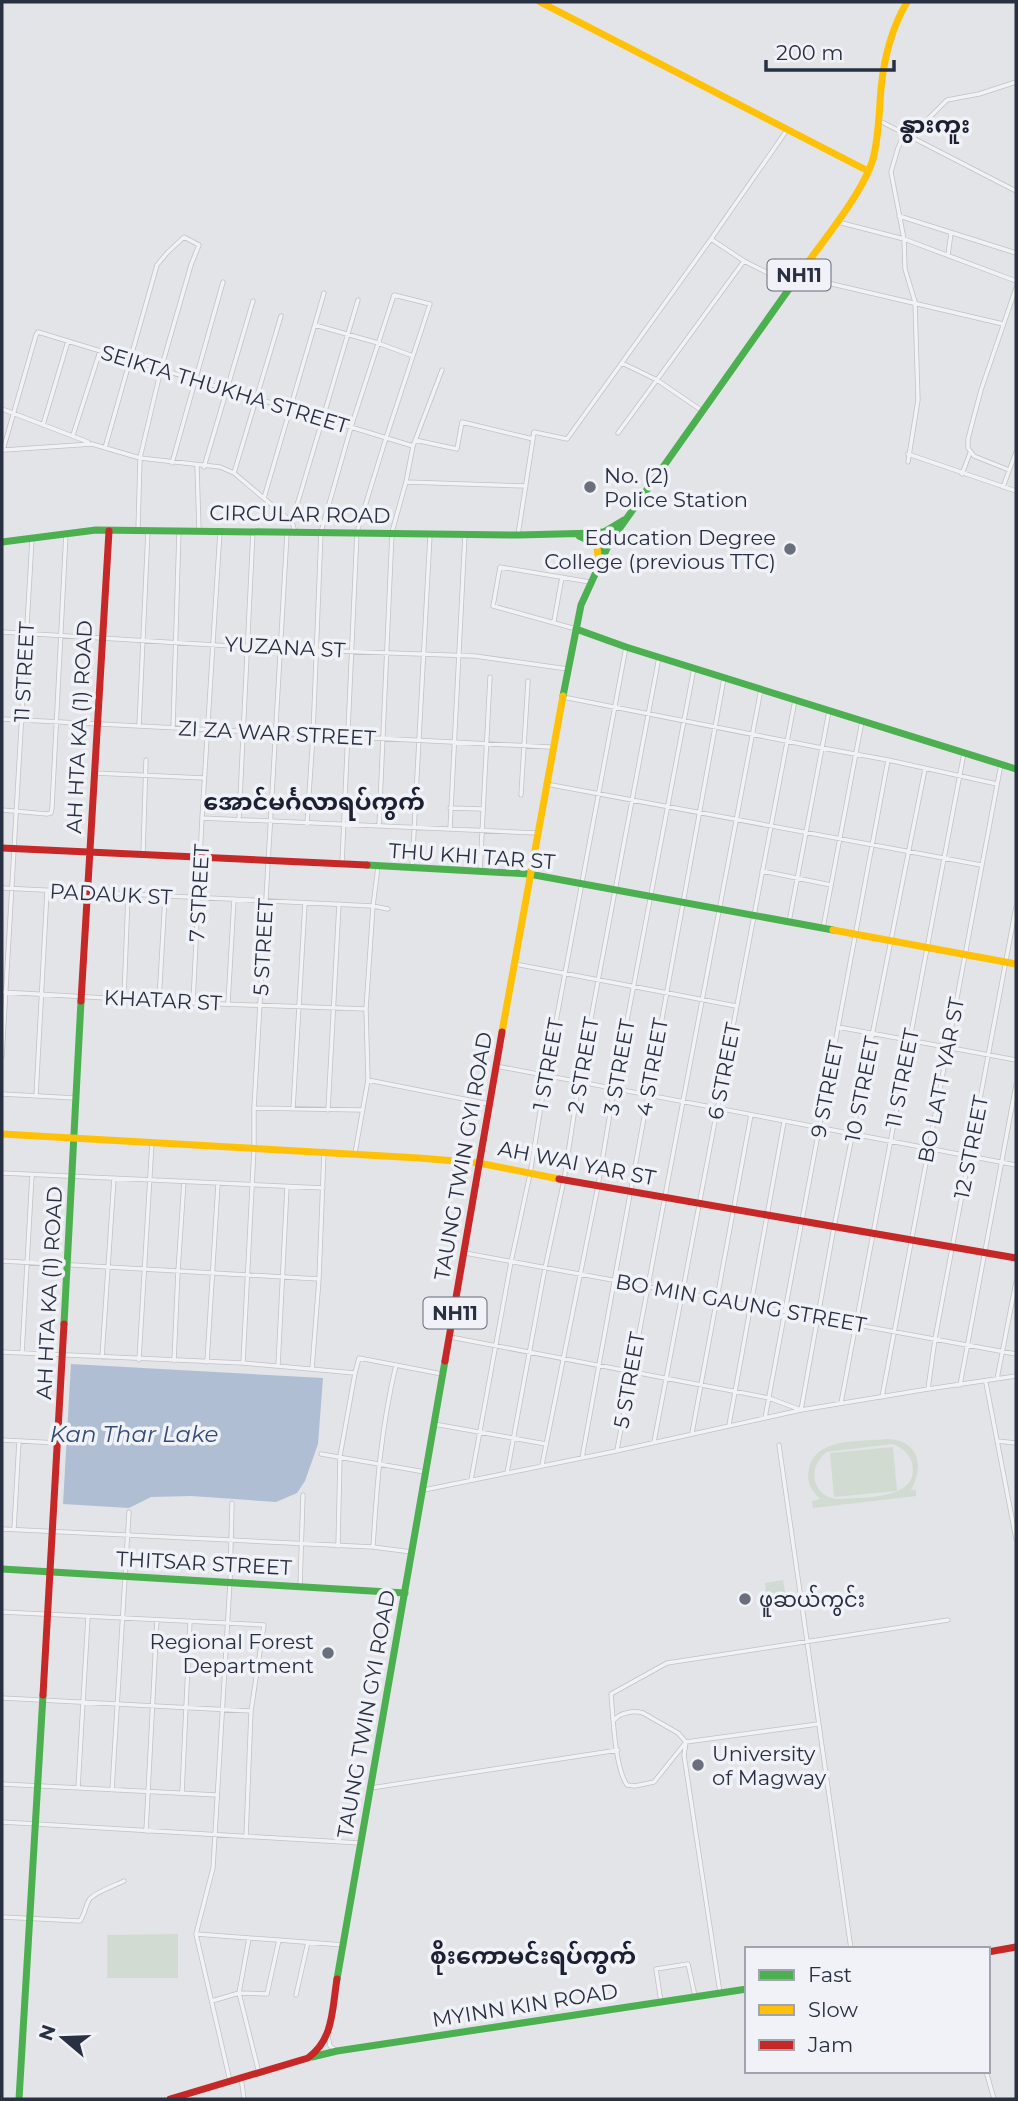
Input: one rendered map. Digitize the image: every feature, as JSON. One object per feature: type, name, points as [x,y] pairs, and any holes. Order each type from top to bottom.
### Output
[{"type":"main road","points":[[540,2],[869,172]]},
{"type":"main road","name":"NH11","points":[[609,544],[869,172],[880,121],[882,78],[889,43],[898,15],[906,2]]},
{"type":"main road","name":"CIRCULAR ROAD","points":[[2,542],[109,530],[576,535],[601,532],[624,520]]},
{"type":"main road","name":"AH HTA KA (1) ROAD","points":[[19,2099],[109,530]]},
{"type":"main road","points":[[576,535],[595,545],[600,548],[609,544],[608,534],[601,532],[594,539],[595,545],[599,564]]},
{"type":"main road","name":"TAUNG TWIN GYI ROAD","points":[[308,2058],[320,2049],[328,2033],[552,747],[581,605],[609,544]]},
{"type":"main road","points":[[576,629],[1016,769]]},
{"type":"main road","name":"THU KHI TAR ST","points":[[2,848],[529,874],[1016,964]]},
{"type":"main road","name":"AH WAI YAR ST","points":[[2,1135],[324,1151],[479,1163],[1016,1258]]},
{"type":"main road","name":"THITSAR STREET","points":[[2,1569],[405,1593]]},
{"type":"main road","points":[[990,1952],[1016,1947]]},
{"type":"main road","name":"MYINN KIN ROAD","points":[[170,2099],[337,2051],[745,1989]]},
{"type":"street","points":[[908,462],[918,400],[915,302],[905,269],[904,239],[891,172],[898,148],[907,136],[947,100],[979,94],[1016,82]]},
{"type":"street","points":[[880,121],[1016,191]]},
{"type":"street","points":[[518,535],[534,432],[566,439],[787,130]]},
{"type":"street","points":[[900,216],[1016,253]]},
{"type":"street","points":[[836,222],[904,239],[1016,281]]},
{"type":"street","points":[[948,255],[951,232]]},
{"type":"street","points":[[105,448],[157,265],[184,237],[199,245],[161,369],[140,458],[138,530]]},
{"type":"street","points":[[711,239],[744,261],[792,285]]},
{"type":"street","points":[[618,433],[744,261]]},
{"type":"street","points":[[798,276],[1003,324]]},
{"type":"street","points":[[172,463],[223,282]]},
{"type":"street","points":[[1009,470],[970,453],[968,439],[1016,288]]},
{"type":"street","points":[[264,498],[324,293]]},
{"type":"street","points":[[307,824],[321,532],[351,427],[394,295],[430,304],[358,532],[342,864]]},
{"type":"street","points":[[291,532],[358,300]]},
{"type":"street","points":[[205,467],[253,301]]},
{"type":"street","points":[[234,474],[281,316]]},
{"type":"street","points":[[315,325],[413,356]]},
{"type":"street","name":"SEIKTA THUKHA STREET","points":[[13,414],[38,332],[412,446]]},
{"type":"street","points":[[43,425],[68,341]]},
{"type":"street","points":[[73,436],[100,351]]},
{"type":"street","points":[[622,363],[657,380],[702,410]]},
{"type":"street","points":[[379,826],[392,533],[406,482],[412,446],[442,370]]},
{"type":"street","points":[[2,409],[92,444],[140,458],[220,467],[234,474],[292,522]]},
{"type":"street","points":[[13,414],[3,450],[92,444]]},
{"type":"street","points":[[415,440],[457,449],[462,422],[533,439]]},
{"type":"street","points":[[1003,487],[1016,452]]},
{"type":"street","points":[[962,474],[970,453]]},
{"type":"street","points":[[908,454],[1016,491]]},
{"type":"street","points":[[197,466],[199,531]]},
{"type":"street","points":[[406,482],[526,486]]},
{"type":"street","points":[[139,726],[148,530]]},
{"type":"street","points":[[173,728],[179,531]]},
{"type":"street","name":"7 STREET","points":[[194,1003],[202,818],[220,531]]},
{"type":"street","points":[[239,820],[253,531]]},
{"type":"street","name":"5 STREET","points":[[243,1363],[268,860],[291,532]]},
{"type":"street","points":[[2,810],[51,813],[66,533]]},
{"type":"street","points":[[412,869],[430,533]]},
{"type":"street","points":[[449,830],[465,534]]},
{"type":"street","name":"11 STREET","points":[[2,1058],[3,992],[32,538]]},
{"type":"street","points":[[576,629],[493,606],[500,567],[590,582]]},
{"type":"street","points":[[554,621],[562,577]]},
{"type":"street","name":"YUZANA ST","points":[[2,632],[281,649],[475,656],[568,669]]},
{"type":"street","name":"1 STREET","points":[[471,1480],[626,647]]},
{"type":"street","name":"2 STREET","points":[[507,1473],[564,1180],[579,1082],[659,657]]},
{"type":"street","name":"3 STREET","points":[[542,1465],[598,1186],[694,668]]},
{"type":"street","points":[[480,872],[489,677]]},
{"type":"street","name":"4 STREET","points":[[582,1458],[724,678]]},
{"type":"street","points":[[521,795],[528,681]]},
{"type":"street","name":"5 STREET","points":[[616,1451],[761,689]]},
{"type":"street","points":[[562,697],[888,760],[997,784]]},
{"type":"street","name":"6 STREET","points":[[654,1443],[795,700]]},
{"type":"street","points":[[789,922],[829,710]]},
{"type":"street","name":"ZI ZA WAR STREET","points":[[2,719],[552,747]]},
{"type":"street","points":[[823,928],[862,721]]},
{"type":"street","name":"11 STREET","points":[[841,1403],[964,752]]},
{"type":"street","points":[[143,854],[146,760]]},
{"type":"street","name":"9 STREET","points":[[765,1418],[888,760]]},
{"type":"street","name":"BO LATT YAR ST","points":[[882,1397],[1001,764]]},
{"type":"street","name":"10 STREET","points":[[801,1410],[834,1227],[925,769]]},
{"type":"street","points":[[94,773],[205,778]]},
{"type":"street","points":[[546,784],[981,866]]},
{"type":"street","points":[[450,808],[484,809]]},
{"type":"street","points":[[202,818],[537,833]]},
{"type":"street","points":[[355,1153],[368,1080],[366,1009],[378,867]]},
{"type":"street","points":[[762,871],[831,885]]},
{"type":"street","name":"PADAUK ST","points":[[2,888],[373,906],[388,909]]},
{"type":"street","points":[[36,1096],[47,891]]},
{"type":"street","points":[[124,999],[128,895]]},
{"type":"street","points":[[159,1001],[165,897]]},
{"type":"street","points":[[228,1003],[234,900]]},
{"type":"street","points":[[293,1109],[305,903]]},
{"type":"street","points":[[328,1110],[339,905]]},
{"type":"street","name":"12 STREET","points":[[928,1389],[1016,906]]},
{"type":"street","points":[[514,964],[736,1006]]},
{"type":"street","name":"KHATAR ST","points":[[3,992],[366,1009]]},
{"type":"street","points":[[838,1027],[1016,1060]]},
{"type":"street","points":[[496,1066],[1016,1165]]},
{"type":"street","points":[[368,1080],[489,1104]]},
{"type":"street","points":[[960,1385],[1016,1085]]},
{"type":"street","points":[[2,1094],[75,1098]]},
{"type":"street","points":[[254,1108],[362,1110]]},
{"type":"street","points":[[692,1433],[751,1115]]},
{"type":"street","points":[[729,1425],[784,1122]]},
{"type":"street","points":[[139,1360],[152,1142]]},
{"type":"street","points":[[312,1369],[324,1151]]},
{"type":"street","points":[[2,1173],[323,1188]]},
{"type":"street","points":[[22,1353],[32,1175]]},
{"type":"street","points":[[103,1357],[114,1178]]},
{"type":"street","points":[[174,1361],[184,1181]]},
{"type":"street","points":[[207,1362],[218,1184]]},
{"type":"street","points":[[278,1366],[287,1187]]},
{"type":"street","name":"BO MIN GAUNG STREET","points":[[465,1253],[1016,1354]]},
{"type":"street","points":[[2,1261],[319,1279]]},
{"type":"street","points":[[998,1379],[1016,1282]]},
{"type":"street","points":[[450,1337],[769,1398],[801,1410]]},
{"type":"street","points":[[2,1352],[243,1363],[355,1373]]},
{"type":"street","points":[[338,1546],[340,1455],[359,1358],[443,1374]]},
{"type":"street","points":[[373,1547],[378,1463],[396,1365]]},
{"type":"street","points":[[422,1491],[801,1410],[1016,1376]]},
{"type":"street","points":[[986,1382],[1016,1535]]},
{"type":"street","points":[[434,1424],[546,1444]]},
{"type":"street","points":[[2,1440],[58,1443]]},
{"type":"street","points":[[13,1529],[19,1441]]},
{"type":"street","points":[[997,1441],[1016,1443]]},
{"type":"street","points":[[779,1445],[851,1947]]},
{"type":"street","points":[[321,1454],[340,1455],[425,1472]]},
{"type":"street","points":[[300,1587],[303,1495]]},
{"type":"street","points":[[230,2081],[196,1934],[213,1868],[230,1582],[232,1503]]},
{"type":"street","points":[[112,1790],[129,1512]]},
{"type":"street","points":[[2,1529],[373,1547],[412,1552]]},
{"type":"street","points":[[2,1612],[263,1624],[265,1626],[251,1711],[246,1837]]},
{"type":"street","points":[[78,1788],[88,1617]]},
{"type":"street","points":[[146,1830],[157,1620]]},
{"type":"street","points":[[818,1724],[686,1742],[654,1782],[627,1785],[623,1779],[618,1751],[611,1695],[667,1663],[948,1620]]},
{"type":"street","points":[[182,1793],[190,1622]]},
{"type":"street","points":[[2,1698],[251,1711]]},
{"type":"street","points":[[614,1720],[618,1715],[643,1713],[678,1733],[686,1742]]},
{"type":"street","points":[[686,1742],[684,1755],[720,1993]]},
{"type":"street","points":[[371,1788],[618,1751]]},
{"type":"street","points":[[2,1784],[217,1795]]},
{"type":"street","points":[[2,1822],[361,1843]]},
{"type":"street","points":[[2,1917],[80,1921],[88,1901],[93,1896],[124,1881]]},
{"type":"street","points":[[196,1934],[344,1945]]},
{"type":"street","points":[[249,1937],[239,1993],[259,2073]]},
{"type":"street","points":[[212,2001],[239,1993],[267,1994],[279,1940]]},
{"type":"street","points":[[296,1995],[307,1942]]},
{"type":"street","points":[[661,2002],[656,1969],[688,1964],[695,1997]]},
{"type":"street","points":[[328,2033],[330,2046],[337,2051]]},
{"type":"street","points":[[987,2073],[994,2099]]},
{"type":"street","points":[[241,2077],[244,2099]]},
{"type":"shaded area","points":[[887,1439],[906,1444],[916,1456],[918,1472],[911,1490],[916,1490],[916,1496],[813,1508],[812,1501],[820,1499],[812,1489],[808,1473],[813,1459],[820,1451],[840,1443]],"holes":[[[892,1444],[907,1453],[912,1463],[912,1475],[907,1484],[898,1491],[873,1497],[837,1499],[828,1497],[817,1487],[816,1465],[827,1452]]]},
{"type":"shaded area","points":[[893,1447],[897,1491],[834,1497],[830,1453]]},
{"type":"shaded area","points":[[783,1580],[787,1604],[768,1607],[765,1583]]},
{"type":"shaded area","points":[[178,1934],[178,1978],[107,1978],[107,1935]]},
{"type":"water","name":"Kan Thar Lake","points":[[71,1364],[323,1378],[318,1444],[305,1481],[297,1493],[276,1502],[191,1496],[151,1497],[129,1508],[63,1504]]},
{"type":"traffic: fast","points":[[610,542],[801,272]]},
{"type":"traffic: fast","points":[[604,532],[624,520]]},
{"type":"traffic: fast","points":[[2,542],[96,530],[518,535],[598,533]]},
{"type":"traffic: fast","points":[[599,532],[605,532],[610,540],[608,546],[599,548],[594,543],[594,537],[599,532]]},
{"type":"traffic: fast","points":[[579,536],[594,543]]},
{"type":"traffic: fast","points":[[563,696],[581,605],[608,546]]},
{"type":"traffic: fast","points":[[576,629],[1016,769]]},
{"type":"traffic: fast","points":[[367,865],[529,874],[833,930]]},
{"type":"traffic: fast","points":[[64,1324],[81,1001]]},
{"type":"traffic: fast","points":[[337,1979],[445,1361]]},
{"type":"traffic: fast","points":[[2,1569],[405,1593]]},
{"type":"traffic: fast","points":[[19,2099],[43,1695]]},
{"type":"traffic: fast","points":[[312,2057],[745,1989]]},
{"type":"traffic: slow","points":[[540,2],[868,171]]},
{"type":"traffic: slow","points":[[801,272],[851,202],[868,172],[876,142],[886,55],[907,2]]},
{"type":"traffic: slow","points":[[597,547],[599,564]]},
{"type":"traffic: slow","points":[[502,1032],[563,696]]},
{"type":"traffic: slow","points":[[833,930],[1016,964]]},
{"type":"traffic: slow","points":[[2,1134],[419,1158],[479,1163],[559,1179]]},
{"type":"traffic: jam","points":[[81,1001],[109,531]]},
{"type":"traffic: jam","points":[[2,848],[367,865]]},
{"type":"traffic: jam","points":[[445,1361],[502,1032]]},
{"type":"traffic: jam","points":[[559,1179],[1016,1258]]},
{"type":"traffic: jam","points":[[43,1695],[64,1324]]},
{"type":"traffic: jam","points":[[990,1952],[1016,1947]]},
{"type":"traffic: jam","points":[[170,2099],[308,2058],[317,2050],[327,2033],[337,1979]]},
{"type":"place","name":"No. (2) Police Station","points":[[590,487]]},
{"type":"place","name":"Education Degree College (previous TTC)","points":[[790,549]]},
{"type":"place","name":"ဖူဆယ်ကွင်း","points":[[745,1599]]},
{"type":"place","name":"Regional Forest Department","points":[[328,1653]]},
{"type":"place","name":"University of Magway","points":[[698,1765]]},
{"type":"district","name":"နွားကူး","points":[[935,124]]},
{"type":"district","name":"အောင်မင်္ဂလာရပ်ကွက်","points":[[314,801]]},
{"type":"district","name":"စိုးကောမင်းရပ်ကွက်","points":[[533,1955]]}]
